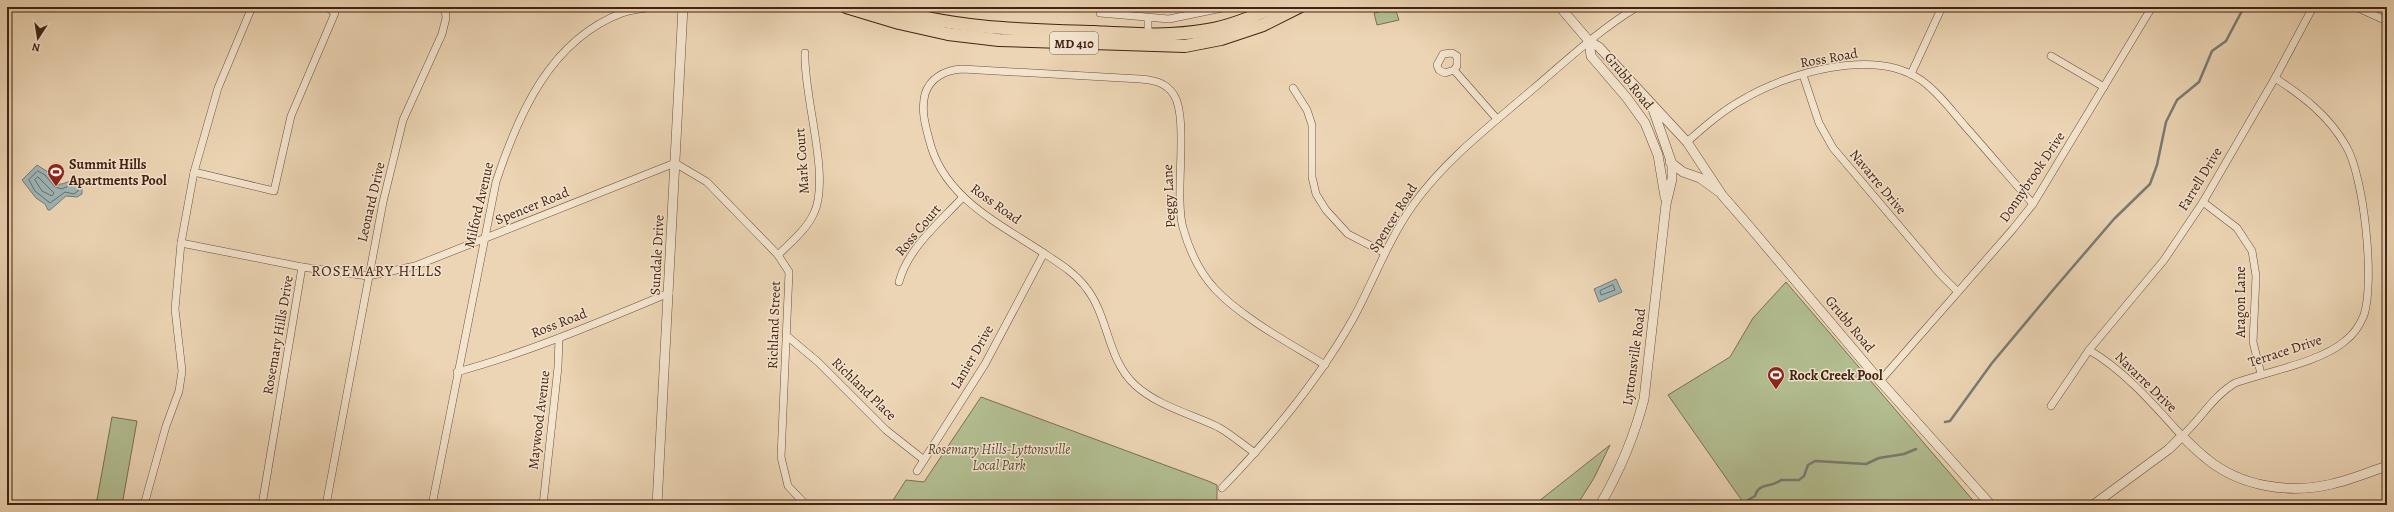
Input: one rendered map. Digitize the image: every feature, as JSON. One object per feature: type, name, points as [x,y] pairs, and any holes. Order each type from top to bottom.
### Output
[{"type":"main road","name":"MD 410","points":[[846,7],[899,23],[948,34],[1034,42],[1148,46],[1185,46],[1221,39],[1263,25],[1299,7]]},
{"type":"main road","name":"MD 410","points":[[886,7],[937,19],[993,28],[1148,34],[1182,34],[1209,30],[1245,20],[1274,7]]},
{"type":"street","points":[[144,505],[164,433],[179,391],[182,371],[175,308],[181,243],[194,172],[218,88],[252,7]]},
{"type":"street","points":[[194,172],[274,191],[291,116],[335,13],[327,7]]},
{"type":"street","name":"Leonard Drive","points":[[326,505],[368,276],[403,120],[442,34],[446,18],[445,7]]},
{"type":"street","name":"Milford Avenue","points":[[432,505],[483,240],[496,182],[511,135],[531,96],[558,59],[574,43],[595,27],[623,13],[650,8],[679,7]]},
{"type":"street","name":"Sundale Drive","points":[[658,505],[683,7]]},
{"type":"street","points":[[1100,13],[1148,18],[1176,18],[1227,7]]},
{"type":"street","name":"Grubb Road","points":[[1560,7],[1589,41],[1599,47],[1652,106],[1687,142],[1722,195],[1880,381],[1991,505]]},
{"type":"street","name":"Spencer Road","points":[[1222,488],[1255,453],[1325,365],[1354,316],[1385,252],[1412,207],[1428,184],[1446,165],[1497,119],[1589,41],[1637,7]]},
{"type":"street","points":[[1911,74],[1942,7]]},
{"type":"street","name":"Donnybrook Drive","points":[[1880,381],[2013,229],[2033,204],[2152,7]]},
{"type":"street","name":"Farrell Drive","points":[[2051,406],[2089,350],[2164,260],[2203,202],[2275,78],[2313,7]]},
{"type":"street","points":[[2356,7],[2387,21]]},
{"type":"street","points":[[1148,18],[1148,34]]},
{"type":"street","name":"Grubb Road","points":[[1589,41],[1591,56],[1627,98],[1645,123],[1658,155],[1683,172],[1700,178],[1722,195]]},
{"type":"street","name":"Mark Court","points":[[778,255],[814,214],[820,189],[808,87],[804,68],[804,53]]},
{"type":"street","points":[[2051,56],[2104,87]]},
{"type":"street","name":"Ross Road","points":[[1687,142],[1716,118],[1743,99],[1770,86],[1803,75],[1862,64],[1894,68],[1911,74],[1932,88],[2033,204]]},
{"type":"street","name":"Ross Road","points":[[1140,79],[962,69],[953,70],[935,78],[930,83],[923,102],[930,146],[944,176],[962,197],[990,219],[1066,267],[1087,288],[1099,311],[1115,358],[1121,369],[1135,385],[1157,400],[1220,428],[1255,453]]},
{"type":"street","points":[[1454,70],[1497,119]]},
{"type":"street","name":"Navarre Drive","points":[[1803,75],[1819,123],[1833,148],[1940,274],[1958,292]]},
{"type":"street","name":"Terrace Drive","points":[[2092,505],[2169,449],[2193,426],[2222,391],[2235,383],[2330,353],[2345,341],[2356,329],[2364,315],[2368,293],[2363,199],[2356,168],[2347,146],[2329,121],[2305,98],[2275,78]]},
{"type":"street","name":"Peggy Lane","points":[[1140,79],[1156,81],[1165,85],[1174,95],[1180,114],[1182,225],[1187,244],[1196,261],[1215,289],[1244,313],[1325,365]]},
{"type":"street","points":[[1293,88],[1307,110],[1312,124],[1312,177],[1316,194],[1322,205],[1336,223],[1348,234],[1385,252]]},
{"type":"street","name":"Lyttonsville Road","points":[[1600,505],[1620,470],[1637,426],[1644,399],[1666,204],[1672,179],[1672,164],[1652,106]]},
{"type":"street","name":"Lyttonsville Road","points":[[1658,155],[1666,204]]},
{"type":"street","name":"Spencer Road","points":[[302,267],[368,276],[415,266],[675,163]]},
{"type":"street","name":"Richland Street","points":[[675,163],[706,182],[778,255],[789,272],[781,457],[788,486],[806,505]]},
{"type":"street","name":"Ross Court","points":[[899,282],[902,269],[911,254],[962,197]]},
{"type":"street","name":"Aragon Lane","points":[[2203,202],[2236,228],[2252,250],[2256,276],[2253,342],[2261,374]]},
{"type":"street","name":"Rosemary Hills Drive","points":[[181,243],[302,267],[262,505]]},
{"type":"street","name":"Lanier Drive","points":[[917,471],[985,364],[1044,253]]},
{"type":"street","name":"Ross Road","points":[[457,372],[489,364],[559,338],[669,293]]},
{"type":"street","name":"Richland Place","points":[[787,336],[818,362],[886,430],[924,460]]},
{"type":"street","name":"Maywood Avenue","points":[[542,505],[558,367],[559,338]]},
{"type":"street","name":"Navarre Drive","points":[[2089,350],[2104,359],[2123,376],[2182,436]]},
{"type":"street","points":[[2182,436],[2208,460],[2242,479],[2276,488],[2293,489],[2332,484],[2387,466]]},
{"type":"green space","points":[[1395,8],[1399,20],[1377,25],[1374,13]]},
{"type":"green space","name":"Rock Creek Pool","points":[[1786,282],[1977,505],[1745,505],[1668,395],[1730,357],[1753,318]]},
{"type":"green space","name":"Rosemary Hills-Lyttonsville Local Park","points":[[981,397],[1217,485],[1217,505],[890,505],[906,480],[924,482]]},
{"type":"green space","points":[[112,417],[137,421],[122,505],[96,505]]},
{"type":"green space","points":[[1610,445],[1594,478],[1577,505],[1534,505]]},
{"type":"water","name":"Summit Hills Apartments Pool","points":[[37,165],[48,172],[56,184],[76,180],[82,185],[82,194],[77,197],[66,196],[50,210],[48,210],[45,204],[36,198],[22,180]]},
{"type":"water","points":[[1616,279],[1622,292],[1599,302],[1594,289]]},
{"type":"waterway","points":[[1945,422],[1950,421],[1992,363],[2114,219],[2150,184],[2157,165],[2166,122],[2177,100],[2199,82],[2212,51],[2226,41],[2244,7]]},
{"type":"waterway","points":[[1748,500],[1755,496],[1762,487],[1781,480],[1799,480],[1804,476],[1808,465],[1815,461],[1866,464],[1879,458],[1904,454],[1916,449]]},
{"type":"place","name":"Summit Hills Apartments Pool","points":[[56,187]]},
{"type":"place","name":"Rock Creek Pool","points":[[1776,390]]},
{"type":"district","name":"ROSEMARY HILLS","points":[[377,271]]}]
